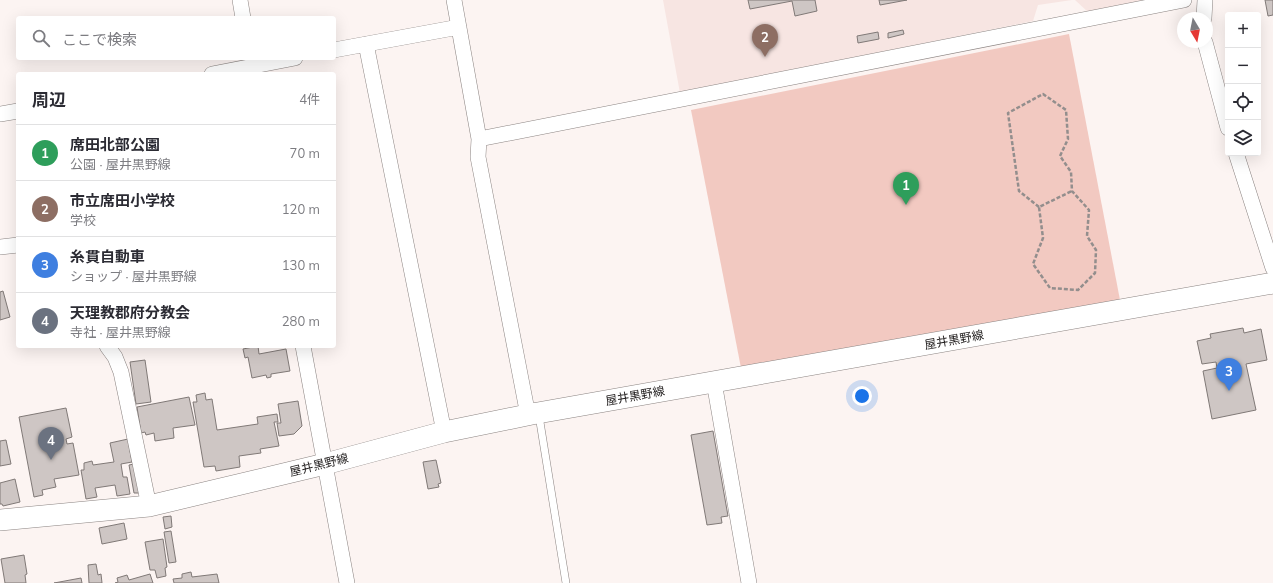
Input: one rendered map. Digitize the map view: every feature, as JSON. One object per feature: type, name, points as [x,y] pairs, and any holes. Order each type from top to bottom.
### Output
[{"type":"main road","name":"屋井黒野線","points":[[0,520],[149,506],[325,464],[444,432],[532,414],[1273,283]]},
{"type":"street","points":[[240,0],[243,16]]},
{"type":"street","points":[[454,0],[479,139],[480,165],[526,405],[532,414]]},
{"type":"street","points":[[479,139],[1184,0]]},
{"type":"street","points":[[1204,12],[1205,0]]},
{"type":"street","points":[[336,50],[459,27]]},
{"type":"street","points":[[366,44],[444,432]]},
{"type":"street","points":[[1207,48],[1226,120]]},
{"type":"street","points":[[222,72],[284,60]]},
{"type":"street","points":[[0,114],[16,111]]},
{"type":"street","points":[[1237,156],[1273,268]]},
{"type":"street","points":[[0,247],[16,245]]},
{"type":"street","points":[[108,348],[115,357],[121,372],[149,506]]},
{"type":"street","points":[[304,348],[347,583]]},
{"type":"street","points":[[714,382],[749,583]]},
{"type":"lane","points":[[532,414],[540,422],[566,583]]},
{"type":"path","points":[[1043,94],[1066,110],[1068,138],[1060,156],[1071,172],[1072,191],[1089,210],[1087,236],[1096,250],[1095,272],[1078,290],[1050,288],[1033,264],[1043,238],[1039,207],[1019,191],[1008,113],[1043,94]]},
{"type":"path","points":[[1039,207],[1072,191]]},
{"type":"shaded area","points":[[663,0],[1072,0],[1038,5],[1033,21],[680,93]]},
{"type":"shaded area","points":[[1075,0],[1146,0],[1088,12]]},
{"type":"shaded area","points":[[1069,34],[1120,300],[741,368],[691,110]]},
{"type":"building","points":[[748,0],[815,0],[817,11],[795,16],[792,1],[750,9]]},
{"type":"building","points":[[879,0],[907,0],[880,5]]},
{"type":"building","points":[[1265,0],[1273,0],[1273,15],[1268,16]]},
{"type":"building","points":[[903,30],[904,34],[888,38],[888,33]]},
{"type":"building","points":[[878,32],[879,39],[858,43],[857,36]]},
{"type":"building","points":[[3,291],[10,317],[0,320],[0,292]]},
{"type":"building","points":[[1243,328],[1244,333],[1261,329],[1267,360],[1246,364],[1256,410],[1212,419],[1203,371],[1217,368],[1216,362],[1202,364],[1197,341],[1211,338],[1210,334]]},
{"type":"building","points":[[258,348],[259,354],[286,349],[290,371],[271,374],[271,377],[267,378],[266,375],[252,378],[248,357],[245,358],[243,349]]},
{"type":"building","points":[[145,360],[151,402],[136,404],[130,362]]},
{"type":"building","points":[[205,393],[206,400],[212,399],[217,430],[258,424],[257,417],[277,414],[278,422],[274,422],[279,446],[260,449],[261,453],[239,456],[240,467],[216,471],[215,466],[204,467],[193,402],[197,402],[196,395]]},
{"type":"building","points":[[189,397],[195,425],[173,428],[174,438],[155,441],[154,433],[146,435],[145,432],[141,433],[137,407]]},
{"type":"building","points":[[298,401],[302,426],[294,434],[279,436],[277,423],[281,423],[278,404]]},
{"type":"building","points":[[66,408],[72,437],[66,439],[67,444],[73,443],[79,475],[54,479],[56,487],[42,490],[43,495],[34,497],[19,417]]},
{"type":"building","points":[[713,431],[728,516],[721,517],[722,523],[707,525],[691,435]]},
{"type":"building","points":[[128,439],[132,462],[121,464],[123,477],[127,477],[130,494],[117,496],[115,485],[95,488],[97,497],[86,499],[81,470],[84,470],[84,463],[92,461],[93,465],[114,462],[110,443]]},
{"type":"building","points":[[6,440],[11,464],[0,466],[0,441]]},
{"type":"building","points":[[436,460],[441,483],[438,484],[439,487],[428,489],[423,462]]},
{"type":"building","points":[[134,464],[139,493],[134,493],[129,465]]},
{"type":"building","points":[[15,479],[20,502],[3,506],[0,504],[0,483]]},
{"type":"building","points":[[171,516],[172,527],[165,529],[163,517]]},
{"type":"building","points":[[124,523],[127,539],[102,544],[99,528]]},
{"type":"building","points":[[171,531],[176,562],[169,563],[164,532]]},
{"type":"building","points":[[163,539],[167,567],[165,568],[166,576],[157,578],[155,570],[150,570],[145,542]]},
{"type":"building","points":[[24,555],[27,574],[25,575],[26,583],[5,583],[1,559]]},
{"type":"building","points":[[96,564],[98,575],[101,574],[102,583],[89,583],[88,565]]},
{"type":"building","points":[[191,572],[192,577],[217,574],[219,583],[174,583],[173,579],[182,578],[182,574]]},
{"type":"building","points":[[150,574],[153,583],[115,583],[118,582],[117,578],[127,575],[129,580]]},
{"type":"building","points":[[81,578],[82,583],[54,583]]},
{"type":"place","name":"市立席田小学校","points":[[765,57]]},
{"type":"place","name":"席田北部公園","points":[[906,205]]},
{"type":"place","name":"糸貫自動車","points":[[1229,391]]},
{"type":"place","name":"天理教郡府分教会","points":[[51,460]]}]
